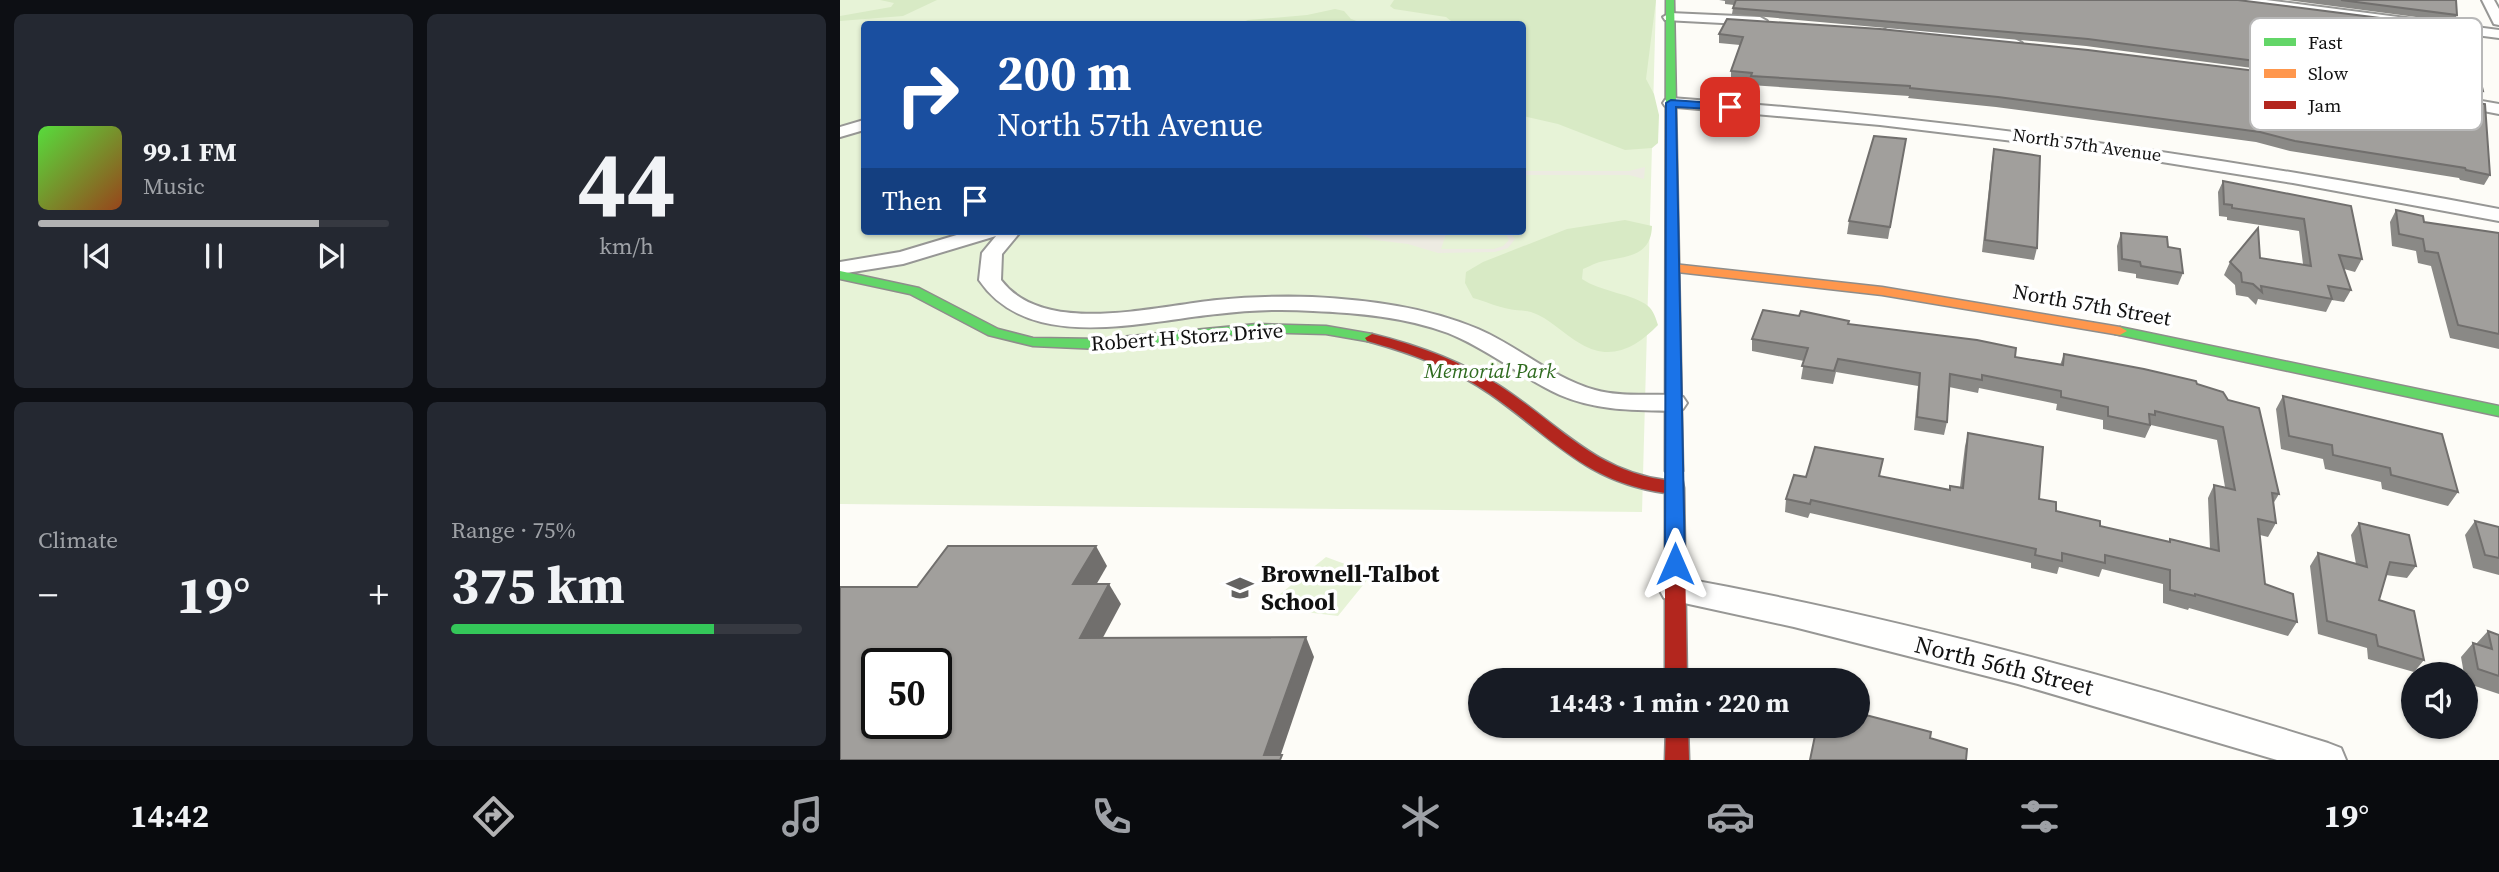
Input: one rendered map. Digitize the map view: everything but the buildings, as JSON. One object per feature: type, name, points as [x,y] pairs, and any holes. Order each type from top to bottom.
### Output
[{"type":"street","points":[[2236,0],[2375,18]]},
{"type":"street","points":[[2488,0],[2499,21]]},
{"type":"street","points":[[1676,668],[1670,8],[1780,22]]},
{"type":"street","points":[[1870,29],[2032,44]]},
{"type":"street","name":"North 57th Avenue","points":[[1671,103],[1839,115],[2095,145],[2370,190],[2499,215]]},
{"type":"street","points":[[840,132],[861,126]]},
{"type":"street","points":[[840,268],[916,255],[979,235]]},
{"type":"street","name":"Robert H Storz Drive","points":[[1008,235],[992,253],[990,280],[1013,304],[1031,311],[1072,319],[1094,320],[1217,307],[1282,304],[1341,306],[1393,313],[1451,326],[1472,335],[1587,397],[1674,403]]},
{"type":"street","name":"North 57th Street","points":[[1673,268],[1880,292],[2074,322],[2341,375],[2499,411]]},
{"type":"street","name":"Robert H Storz Drive","points":[[840,275],[904,288],[936,301],[986,331],[1033,342],[1097,344],[1214,331],[1270,329],[1329,331],[1389,342],[1434,358],[1479,379],[1581,456],[1608,473],[1640,484],[1675,488]]},
{"type":"street","name":"North 56th Street","points":[[1675,589],[1737,600],[1999,664],[2140,702],[2328,760]]},
{"type":"street","points":[[1677,738],[1677,760]]},
{"type":"green space","name":"Memorial Park","points":[[840,0],[1656,0],[1642,512],[840,504]]},
{"type":"green space","points":[[880,0],[937,0],[903,16],[840,21],[840,16],[891,7],[894,3]]},
{"type":"green space","points":[[1394,0],[1656,0],[1646,79],[1654,94],[1659,115],[1658,143],[1652,148],[1625,150],[1558,124],[1526,117],[1526,21],[1451,21],[1446,17],[1394,9],[1390,6]]},
{"type":"green space","points":[[1335,9],[1344,11],[1357,21],[1246,21],[1248,20],[1307,15]]},
{"type":"green space","points":[[1625,220],[1652,226],[1651,236],[1643,249],[1583,269],[1582,279],[1642,302],[1653,313],[1658,325],[1641,340],[1623,350],[1603,352],[1592,349],[1538,315],[1473,298],[1465,283],[1466,272],[1483,262],[1567,229]]},
{"type":"green space","points":[[1326,557],[1372,574],[1338,616],[1264,607]]},
{"type":"shaded area","points":[[1645,167],[1644,179],[1629,175],[1526,175],[1526,171],[1629,171]]},
{"type":"shaded area","points":[[1360,235],[1446,235],[1441,249],[1494,249],[1509,240],[1506,235],[1512,235],[1515,239],[1508,248],[1495,252],[1438,253],[1408,244],[1375,240]]},
{"type":"traffic: fast","points":[[1670,0],[1674,471]]},
{"type":"traffic: fast","points":[[840,275],[914,291],[993,332],[1033,342],[1100,344],[1257,328],[1326,330],[1372,338]]},
{"type":"traffic: fast","points":[[2120,331],[2499,411]]},
{"type":"traffic: slow","points":[[1673,268],[1882,291],[2120,331]]},
{"type":"traffic: jam","points":[[1372,338],[1436,359],[1481,381],[1597,466],[1645,484],[1675,488]]},
{"type":"traffic: jam","points":[[1674,471],[1676,668]]},
{"type":"traffic: jam","points":[[1677,738],[1677,760]]},
{"type":"place","name":"Brownell-Talbot School","points":[[1240,588]]},
{"type":"route","points":[[1675,564],[1671,103],[1730,107]]}]
